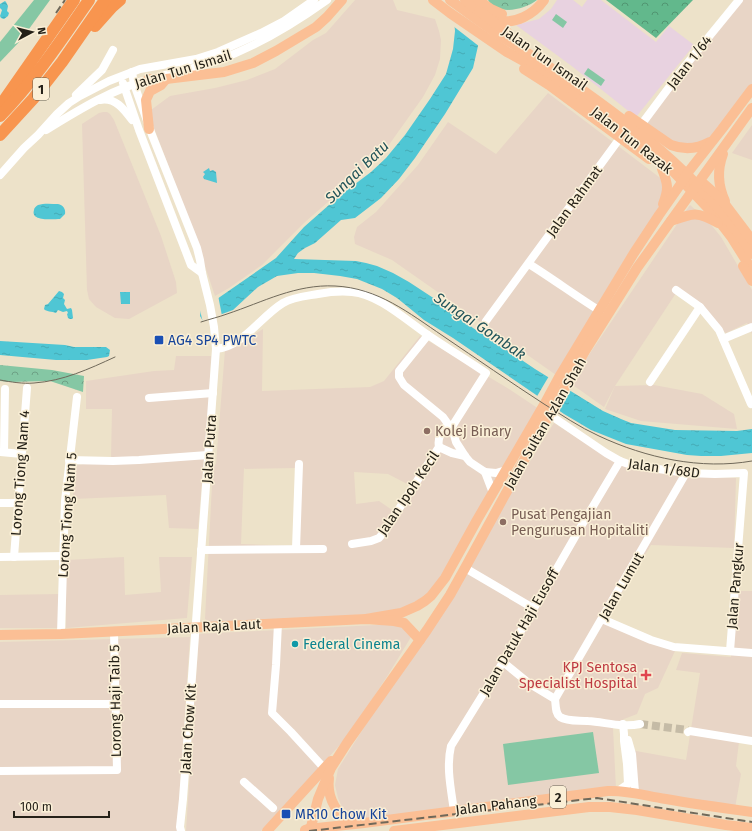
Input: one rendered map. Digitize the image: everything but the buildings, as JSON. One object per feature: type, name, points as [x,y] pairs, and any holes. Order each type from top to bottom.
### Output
[{"type":"highway","points":[[0,116],[5,99],[74,0]]},
{"type":"highway","name":"1","points":[[0,116],[29,83],[89,0]]},
{"type":"highway","points":[[62,62],[120,0]]},
{"type":"highway","name":"1","points":[[0,135],[33,99],[62,62],[105,1]]},
{"type":"main road","points":[[148,79],[184,77],[229,71],[242,67],[265,57],[316,27],[342,0]]},
{"type":"main road","name":"Jalan Tun Razak","points":[[450,0],[629,124],[676,164],[712,200],[752,254]]},
{"type":"main road","points":[[465,0],[479,11],[497,20],[505,21],[522,18],[531,14],[544,0]]},
{"type":"main road","points":[[478,0],[499,13],[519,16],[531,14]]},
{"type":"main road","name":"Jalan Tun Razak","points":[[434,1],[506,52],[529,64],[545,67],[671,169],[722,225],[752,270]]},
{"type":"main road","name":"Jalan Tun Ismail","points":[[479,11],[508,33],[671,145]]},
{"type":"main road","points":[[508,33],[545,67]]},
{"type":"main road","name":"Jalan Tun Ismail","points":[[506,52],[520,66],[549,85],[660,167],[680,185]]},
{"type":"main road","points":[[149,129],[146,100],[150,91],[161,85],[166,79]]},
{"type":"main road","name":"Jalan Sultan Azlan Shah","points":[[267,831],[328,768],[429,628],[465,568],[526,456],[600,311],[634,253],[689,171],[752,89]]},
{"type":"main road","name":"Jalan Sultan Azlan Shah","points":[[564,379],[671,221],[752,108]]},
{"type":"main road","points":[[671,145],[681,148],[692,148],[703,145],[713,139]]},
{"type":"main road","points":[[727,144],[718,168],[720,189],[728,208]]},
{"type":"main road","points":[[659,215],[668,191],[666,179],[660,167],[668,167],[675,161],[676,156],[671,145]]},
{"type":"main road","points":[[689,171],[721,199],[752,240]]},
{"type":"main road","name":"Jalan Tun Razak","points":[[680,185],[718,224],[752,281]]},
{"type":"main road","points":[[718,224],[711,212],[711,206],[716,202],[728,208]]},
{"type":"main road","points":[[671,221],[696,214],[707,217],[718,224]]},
{"type":"main road","name":"Jalan Sultan Azlan Shah","points":[[366,619],[401,613],[417,606],[431,596],[445,578],[506,470],[549,409]]},
{"type":"main road","name":"Jalan Raja Laut","points":[[0,635],[114,632],[366,619],[404,623],[420,640]]},
{"type":"main road","points":[[328,768],[328,784],[330,794],[339,813],[348,819],[364,823]]},
{"type":"main road","name":"Jalan Sultan Azlan Shah","points":[[308,830],[328,768]]},
{"type":"main road","name":"Jalan Pahang","points":[[308,830],[618,790],[752,812]]},
{"type":"main road","name":"Jalan Pahang","points":[[394,831],[589,807],[610,807],[637,810],[752,828]]},
{"type":"street","name":"Jalan Tun Ismail","points":[[0,175],[57,114],[69,103],[92,90],[120,76],[140,69],[196,59],[218,52],[284,21],[314,0]]},
{"type":"street","name":"Jalan Tun Ismail","points":[[38,135],[93,101],[124,87],[148,79],[191,69],[254,45],[289,26],[326,0]]},
{"type":"street","name":"Jalan 1/64","points":[[641,125],[685,66],[739,0]]},
{"type":"street","points":[[69,103],[76,94],[102,70],[112,50]]},
{"type":"street","name":"Jalan Putra","points":[[132,72],[134,84],[149,129],[197,248],[216,338],[195,627]]},
{"type":"street","name":"Jalan Putra","points":[[120,76],[139,130],[191,265],[202,273]]},
{"type":"street","points":[[93,101],[103,99],[117,103],[127,113],[139,130]]},
{"type":"street","name":"Jalan Rahmat","points":[[486,321],[620,138]]},
{"type":"street","points":[[529,264],[600,311]]},
{"type":"street","points":[[676,290],[700,307],[719,330],[751,404]]},
{"type":"street","points":[[216,349],[230,346],[284,303],[306,296],[326,293],[352,292],[383,303],[428,334],[399,370],[399,377],[404,386],[443,417],[450,426],[456,442],[470,462],[486,472],[496,473],[506,470]]},
{"type":"street","points":[[650,382],[700,307]]},
{"type":"street","points":[[723,339],[752,327]]},
{"type":"street","name":"Jalan Ipoh Kecil","points":[[352,544],[379,538],[384,532],[439,447],[438,441],[440,436],[453,425],[486,373],[428,334]]},
{"type":"street","name":"Lorong Tiong Nam 4","points":[[14,557],[27,388]]},
{"type":"street","name":"Lorong Tiong Nam 4","points":[[2,452],[5,389]]},
{"type":"street","points":[[149,398],[213,393]]},
{"type":"street","name":"Lorong Tiong Nam 5","points":[[61,634],[65,501],[77,397]]},
{"type":"street","name":"Jalan 1/68D","points":[[549,409],[553,417],[606,453],[631,465],[686,473],[744,473]]},
{"type":"street","points":[[439,447],[452,453],[465,456]]},
{"type":"street","points":[[2,452],[22,454]]},
{"type":"street","points":[[69,460],[113,461],[208,455]]},
{"type":"street","name":"Jalan Datuk Haji Eusoff","points":[[454,810],[448,757],[451,746],[503,662],[620,461]]},
{"type":"street","points":[[296,549],[299,464]]},
{"type":"street","points":[[486,472],[493,493]]},
{"type":"street","name":"Jalan Lumut","points":[[555,700],[686,473]]},
{"type":"street","name":"Jalan Pangkur","points":[[730,651],[744,473]]},
{"type":"street","points":[[0,503],[18,503]]},
{"type":"street","points":[[201,550],[323,549]]},
{"type":"street","points":[[0,557],[63,556]]},
{"type":"street","points":[[465,568],[534,608]]},
{"type":"street","points":[[602,619],[650,640],[668,646],[684,649],[752,652]]},
{"type":"street","points":[[278,623],[272,714],[328,768]]},
{"type":"street","name":"Jalan Chow Kit","points":[[181,831],[180,827],[195,627]]},
{"type":"street","name":"Lorong Haji Taib 5","points":[[0,771],[117,770],[114,632]]},
{"type":"street","points":[[503,662],[530,684],[555,700],[557,713],[560,717],[567,720],[638,725]]},
{"type":"street","points":[[0,704],[115,704]]},
{"type":"street","points":[[618,790],[628,784],[623,724]]},
{"type":"street","points":[[689,731],[752,741]]},
{"type":"street","points":[[624,734],[632,754],[635,792]]},
{"type":"street","points":[[244,782],[273,808]]},
{"type":"shaded area","points":[[355,0],[393,0],[397,10],[435,19],[441,40],[440,59],[435,75],[423,97],[381,156],[305,222],[262,265],[215,296],[193,230],[151,120],[151,110],[170,96],[215,88],[247,80],[275,69],[313,40],[326,33]]},
{"type":"shaded area","points":[[557,0],[573,0],[582,7],[587,0],[601,0],[656,42],[669,26],[694,45],[636,117],[573,67],[516,25],[539,19],[551,9]]},
{"type":"shaded area","points":[[742,0],[752,0],[752,86],[709,138],[702,144],[671,144],[648,127],[647,120]]},
{"type":"shaded area","points":[[548,93],[663,180],[666,193],[659,207],[556,375],[392,260],[355,244],[354,237],[357,227],[376,212],[418,165],[448,122],[496,154]]},
{"type":"shaded area","points":[[103,112],[110,114],[114,120],[161,236],[176,282],[177,293],[129,319],[115,318],[96,307],[89,299],[87,290],[82,124]]},
{"type":"shaded area","points":[[752,125],[752,160],[732,153]]},
{"type":"shaded area","points":[[690,205],[708,221],[721,237],[752,290],[752,334],[747,323],[726,333],[705,316],[678,290],[615,386],[604,407],[570,383]]},
{"type":"shaded area","points":[[263,329],[262,391],[370,387],[384,381],[420,336],[509,389],[539,409],[436,585],[428,594],[398,610],[351,616],[210,622],[205,619],[213,466],[216,464],[225,350]],"holes":[[[303,461],[297,546],[241,544],[244,468],[296,468]],[[354,472],[388,474],[411,486],[395,512],[379,501],[356,504]]]},
{"type":"shaded area","points":[[176,356],[211,356],[198,529],[169,528],[166,495],[73,499],[74,466],[111,458],[112,409],[86,409],[86,381],[154,371],[174,370]]},
{"type":"shaded area","points":[[654,385],[702,394],[734,414],[737,429],[641,421],[605,409],[615,386]]},
{"type":"shaded area","points":[[554,423],[615,462],[680,476],[736,478],[734,548],[651,545],[609,614],[606,622],[675,651],[658,688],[645,694],[637,714],[624,719],[613,728],[616,789],[365,820],[354,818],[342,807],[338,798],[335,785],[338,769]]},
{"type":"shaded area","points":[[124,557],[125,595],[161,592],[159,557],[192,557],[187,618],[66,628],[66,560]]},
{"type":"shaded area","points":[[737,591],[752,591],[752,743],[739,742],[736,766],[741,774],[735,808],[627,790],[625,749],[686,760],[700,673],[676,670],[682,653],[731,657]]},
{"type":"shaded area","points":[[59,594],[59,628],[0,628],[0,595]]},
{"type":"shaded area","points":[[400,625],[411,637],[349,735],[261,831],[186,831],[199,634]]},
{"type":"shaded area","points":[[190,637],[177,831],[0,831],[0,642]]},
{"type":"green space","points":[[34,0],[50,0],[21,40],[0,62],[0,42]]},
{"type":"green space","points":[[488,0],[537,0],[532,4],[518,9],[504,10],[492,5]]},
{"type":"green space","points":[[606,0],[693,0],[656,38]]},
{"type":"green space","points":[[556,14],[567,22],[563,28],[552,20]]},
{"type":"green space","points":[[588,68],[605,80],[601,86],[584,74]]},
{"type":"green space","points":[[0,365],[52,370],[84,376],[83,392],[50,381],[0,381]]},
{"type":"green space","points":[[593,732],[599,773],[508,785],[503,744]]},
{"type":"water","name":"Sungai Gombak","points":[[452,0],[480,0],[478,46],[473,68],[445,114],[399,179],[381,198],[355,218],[341,220],[315,243],[298,253],[294,259],[356,261],[377,266],[409,282],[441,303],[473,328],[603,411],[631,423],[675,430],[737,431],[752,429],[752,453],[721,456],[687,455],[626,444],[591,430],[564,414],[453,338],[424,320],[397,298],[382,289],[357,279],[314,273],[298,273],[277,276],[258,287],[233,310],[203,321],[200,316],[201,307],[217,299],[276,258],[304,227],[386,158],[405,135],[446,74],[453,49],[455,31]]},
{"type":"water","points":[[5,1],[8,6],[7,11],[9,13],[4,19],[0,16],[2,10],[0,8],[0,4]]},
{"type":"water","points":[[209,168],[210,171],[213,170],[216,172],[217,183],[204,179],[203,177],[205,174],[203,172]]},
{"type":"water","points":[[58,204],[63,206],[65,209],[65,214],[60,219],[43,219],[34,214],[34,209],[38,205]]},
{"type":"water","points":[[59,291],[64,294],[64,304],[67,309],[71,308],[72,310],[72,319],[68,318],[67,311],[63,312],[58,310],[56,313],[46,311],[44,309],[45,305],[48,304]]},
{"type":"water","points":[[120,292],[130,292],[130,304],[121,304]]},
{"type":"water","points":[[0,341],[65,345],[74,347],[106,347],[110,350],[109,356],[107,357],[87,360],[56,360],[0,355]]},
{"type":"pier","points":[[450,0],[482,0],[480,47],[453,26]]},
{"type":"pier","points":[[218,295],[222,316],[203,323],[199,306]]},
{"type":"pier","points":[[549,376],[571,390],[558,412],[536,398]]},
{"type":"tunnel","points":[[640,724],[688,730]]},
{"type":"tram line","points":[[201,322],[280,295],[307,288],[335,286],[365,291],[392,303],[418,319],[506,379],[578,425],[617,444],[655,456],[694,463],[713,464],[752,461]]},
{"type":"tram line","points":[[0,380],[17,383],[45,382],[86,370],[115,357]]},
{"type":"railway","points":[[56,13],[65,0]]},
{"type":"railway","points":[[309,831],[597,798],[752,822]]},
{"type":"place","name":"AG4 SP4 PWTC","points":[[159,340]]},
{"type":"place","name":"Kolej Binary","points":[[427,431]]},
{"type":"place","name":"Pusat Pengajian Pengurusan Hopitaliti","points":[[503,522]]},
{"type":"place","name":"Federal Cinema","points":[[295,644]]},
{"type":"place","name":"KPJ Sentosa Specialist Hospital","points":[[646,675]]},
{"type":"place","name":"MR10 Chow Kit","points":[[286,814]]},
{"type":"water label","name":"Sungai Batu","points":[[357,172]]}]
